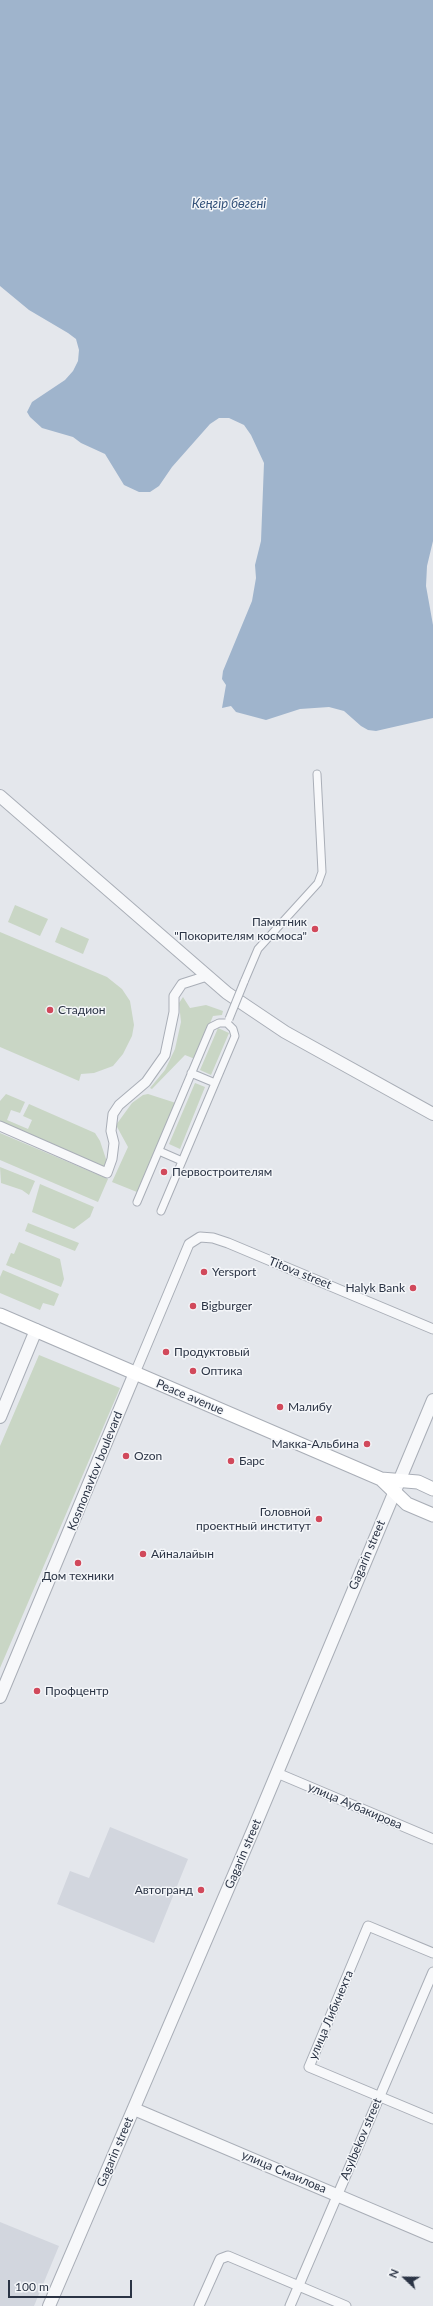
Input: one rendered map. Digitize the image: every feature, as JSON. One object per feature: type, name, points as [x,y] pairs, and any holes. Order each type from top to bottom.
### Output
[{"type":"main road","name":"Peace avenue","points":[[0,1315],[396,1486],[418,1482],[433,1489]]},
{"type":"main road","points":[[396,1486],[407,1504],[433,1516]]},
{"type":"street","points":[[228,1021],[258,949],[318,883],[322,872],[317,774]]},
{"type":"street","points":[[0,796],[227,993],[284,1032],[433,1114]]},
{"type":"street","points":[[0,1126],[107,1173],[112,1159],[114,1143],[111,1131],[112,1114],[119,1105],[146,1082],[166,1055],[174,1012],[174,996],[182,984],[207,976]]},
{"type":"street","points":[[137,1202],[211,1027],[218,1023],[228,1021]]},
{"type":"street","points":[[161,1211],[235,1036],[228,1021]]},
{"type":"street","points":[[191,1074],[215,1083]]},
{"type":"street","points":[[159,1150],[182,1160]]},
{"type":"street","name":"Titova street","points":[[189,1244],[200,1237],[224,1242],[433,1329]]},
{"type":"street","name":"Kosmonavtov boulevard","points":[[0,1697],[189,1244]]},
{"type":"street","points":[[0,1417],[36,1330]]},
{"type":"street","name":"Gagarin street","points":[[49,2306],[277,1774],[433,1400]]},
{"type":"street","name":"улица Аубакирова","points":[[277,1774],[433,1839]]},
{"type":"street","name":"улица Либкнехта","points":[[433,1953],[368,1926],[309,2068],[433,2119]]},
{"type":"street","name":"Asylbekov street","points":[[290,2306],[433,1972]]},
{"type":"street","name":"улица Смаилова","points":[[134,2108],[433,2236]]},
{"type":"street","points":[[199,2306],[220,2259],[228,2256],[346,2306]]},
{"type":"shaded area","points":[[110,1827],[188,1859],[154,1943],[57,1904],[70,1871],[89,1878]]},
{"type":"shaded area","points":[[0,2222],[59,2246],[34,2306],[0,2306]]},
{"type":"green space","points":[[15,905],[48,919],[40,936],[8,922]]},
{"type":"green space","points":[[61,927],[89,939],[83,954],[55,942]]},
{"type":"green space","name":"Стадион","points":[[0,932],[107,977],[122,989],[130,1001],[134,1025],[132,1036],[123,1054],[113,1066],[94,1073],[81,1074],[79,1081],[0,1047]]},
{"type":"green space","points":[[183,997],[190,1008],[206,1005],[223,1011],[222,1015],[213,1016],[195,1059],[185,1055],[152,1089],[150,1088],[165,1070],[175,1049],[181,1022],[179,1003]]},
{"type":"green space","points":[[218,1028],[229,1033],[211,1075],[200,1070]]},
{"type":"green space","points":[[195,1083],[205,1087],[180,1149],[169,1144]]},
{"type":"green space","points":[[6,1094],[25,1102],[20,1113],[11,1110],[7,1120],[28,1129],[32,1120],[23,1116],[29,1104],[95,1133],[100,1141],[108,1165],[105,1168],[0,1122],[0,1101]]},
{"type":"green space","points":[[148,1094],[176,1103],[137,1192],[112,1182],[128,1147],[116,1125],[132,1103],[143,1095]]},
{"type":"green space","points":[[0,1133],[108,1179],[98,1202],[0,1160]]},
{"type":"green space","points":[[0,1167],[35,1181],[29,1195],[22,1190],[1,1183]]},
{"type":"green space","points":[[40,1184],[94,1207],[90,1217],[74,1229],[32,1212]]},
{"type":"green space","points":[[28,1223],[79,1243],[75,1251],[25,1231]]},
{"type":"green space","points":[[19,1242],[60,1259],[64,1279],[61,1287],[6,1265],[11,1253],[14,1254]]},
{"type":"green space","points":[[3,1270],[59,1294],[54,1306],[43,1303],[40,1310],[0,1293],[0,1277]]},
{"type":"green space","points":[[39,1355],[120,1388],[0,1668],[0,1446]]},
{"type":"water","name":"Кеңгір бөгені","points":[[0,0],[433,0],[433,541],[427,566],[426,586],[433,625],[433,718],[376,731],[368,730],[361,726],[344,711],[329,707],[300,709],[266,720],[236,712],[231,706],[222,708],[226,685],[222,679],[223,671],[252,601],[256,578],[255,565],[261,541],[264,463],[251,435],[244,425],[229,418],[219,418],[210,424],[172,467],[159,486],[150,492],[139,492],[124,485],[105,454],[81,443],[73,437],[42,428],[30,417],[27,412],[32,402],[65,380],[73,371],[78,361],[79,350],[76,339],[29,310],[0,286]]},
{"type":"place","name":"Памятник \"Покорителям космоса\"","points":[[315,929]]},
{"type":"place","name":"Стадион","points":[[50,1010]]},
{"type":"place","name":"Первостроителям","points":[[164,1172]]},
{"type":"place","name":"Yersport","points":[[204,1272]]},
{"type":"place","name":"Halyk Bank","points":[[413,1288]]},
{"type":"place","name":"Bigburger","points":[[193,1306]]},
{"type":"place","name":"Продуктовый","points":[[166,1352]]},
{"type":"place","name":"Оптика","points":[[193,1371]]},
{"type":"place","name":"Малибу","points":[[280,1407]]},
{"type":"place","name":"Макка-Альбина","points":[[367,1444]]},
{"type":"place","name":"Ozon","points":[[126,1456]]},
{"type":"place","name":"Барс","points":[[231,1461]]},
{"type":"place","name":"Головной проектный институт","points":[[319,1519]]},
{"type":"place","name":"Айналайын","points":[[143,1554]]},
{"type":"place","name":"Дом техники","points":[[78,1563]]},
{"type":"place","name":"Профцентр","points":[[37,1691]]},
{"type":"place","name":"Автогранд","points":[[201,1890]]}]
